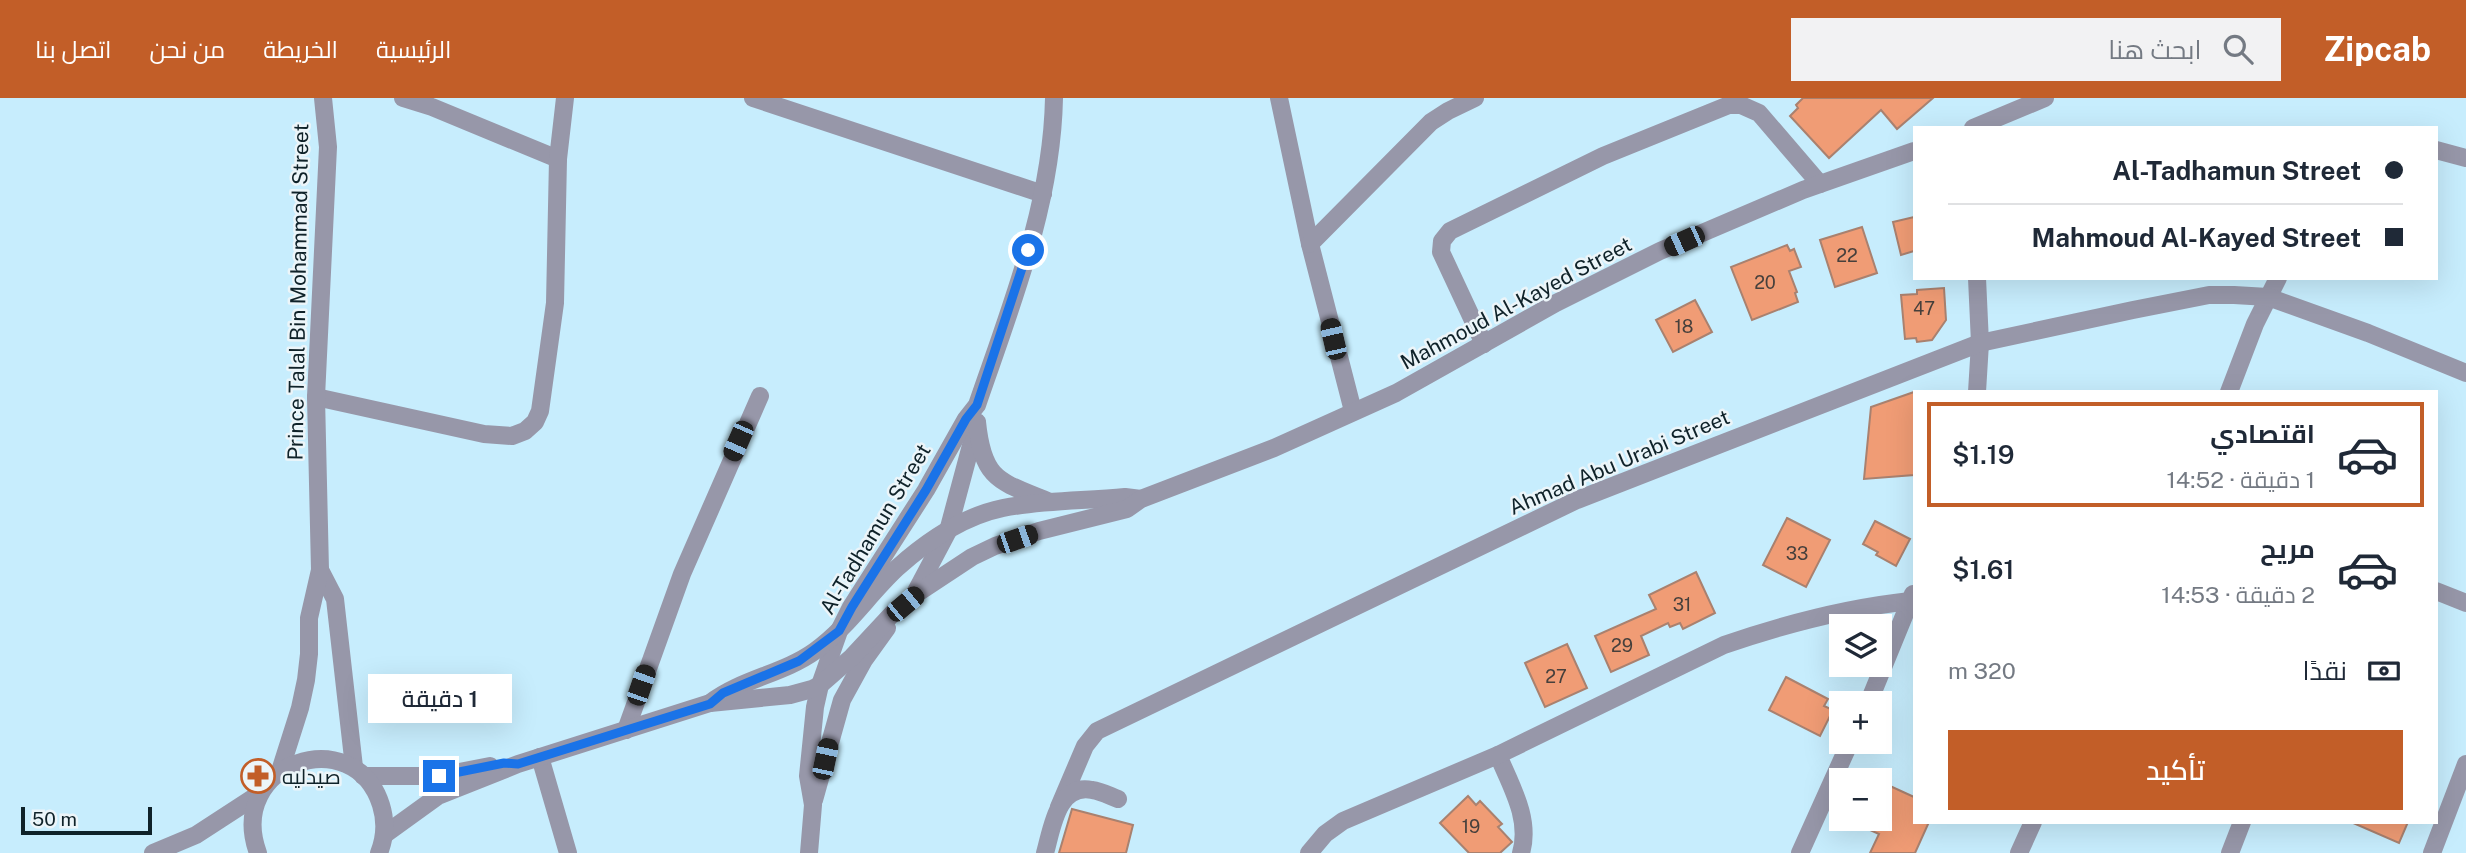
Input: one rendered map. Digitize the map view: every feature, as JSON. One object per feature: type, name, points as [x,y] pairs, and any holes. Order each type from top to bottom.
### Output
[{"type":"street","name":"Prince Talal Bin Mohammad Street","points":[[280,771],[306,680],[309,618],[320,570],[316,397],[328,147],[323,98]]},
{"type":"street","points":[[403,98],[432,107],[558,159]]},
{"type":"street","points":[[316,397],[484,434],[512,436],[525,431],[535,422],[540,411],[555,303],[558,159],[565,98]]},
{"type":"street","points":[[753,98],[1043,194]]},
{"type":"street","name":"Al-Tadhamun Street","points":[[809,853],[813,805],[842,700],[864,660],[916,594],[948,531],[977,414],[1043,194],[1054,121],[1054,98]]},
{"type":"street","points":[[1279,98],[1310,244],[1353,411]]},
{"type":"street","points":[[1310,244],[1418,134],[1447,111],[1475,98]]},
{"type":"street","points":[[1978,126],[2045,98]]},
{"type":"street","points":[[1484,344],[1441,252],[1444,236],[1603,156],[1729,105],[1741,105],[1759,113],[1821,184]]},
{"type":"street","name":"Mahmoud Al-Kayed Street","points":[[384,835],[438,796],[518,764],[710,704],[790,695],[820,685],[852,657],[893,613],[916,594],[972,557],[1039,531],[1127,509],[1141,499],[1274,448],[1419,382],[1556,303],[1660,251],[1821,184],[1913,150]]},
{"type":"street","points":[[2438,150],[2466,158]]},
{"type":"street","points":[[1977,280],[1980,343],[1977,390]]},
{"type":"street","points":[[2230,390],[2277,280]]},
{"type":"street","name":"Ahmad Abu Urabi Street","points":[[1045,853],[1059,807],[1085,746],[1097,731],[1577,500],[1980,343],[2209,296],[2268,297],[2368,333],[2466,373]]},
{"type":"street","points":[[626,730],[682,574],[760,396]]},
{"type":"street","points":[[977,414],[980,449],[986,464],[995,475],[1009,485],[1053,504]]},
{"type":"street","name":"Al-Tadhamun Street","points":[[813,805],[808,776],[815,707],[839,631],[926,490],[966,419],[977,414]]},
{"type":"street","name":"Mahmoud Al-Kayed Street","points":[[710,704],[723,693],[799,661],[839,631],[896,569],[966,521],[1003,508],[1125,496],[1141,499]]},
{"type":"street","name":"Prince Talal Bin Mohammad Street","points":[[320,570],[335,598],[359,771]]},
{"type":"street","points":[[2438,592],[2466,603]]},
{"type":"street","points":[[1873,691],[1912,596]]},
{"type":"street","points":[[1309,853],[1325,834],[1343,821],[1498,755],[1724,645],[1827,615],[1912,596]]},
{"type":"street","points":[[1800,853],[1845,754]]},
{"type":"street","points":[[1498,755],[1521,813],[1524,840],[1521,853]]},
{"type":"street","points":[[540,757],[568,853]]},
{"type":"street","name":"Mahmoud Al-Kayed Street","points":[[280,771],[303,760],[328,759],[359,771],[439,776],[504,763],[518,764]]},
{"type":"street","points":[[2432,853],[2466,764]]},
{"type":"street","points":[[258,853],[253,838],[252,816],[259,794],[268,781],[280,771]]},
{"type":"street","points":[[359,771],[378,795],[384,815],[384,835],[379,853]]},
{"type":"street","points":[[1059,807],[1063,799],[1075,792],[1090,789],[1118,799]]},
{"type":"street","points":[[153,853],[197,835],[259,794]]},
{"type":"street","points":[[2019,853],[2032,824]]},
{"type":"street","points":[[2230,853],[2241,824]]},
{"type":"building","points":[[1803,98],[1933,98],[1897,129],[1881,110],[1829,158],[1790,116]]},
{"type":"building","points":[[1913,217],[1913,251],[1901,255],[1893,222]]},
{"type":"building","points":[[1862,227],[1877,273],[1835,287],[1820,240]]},
{"type":"building","points":[[1787,245],[1790,251],[1794,249],[1801,267],[1789,271],[1798,302],[1752,320],[1731,267]]},
{"type":"building","points":[[1944,288],[1946,320],[1932,340],[1917,342],[1916,338],[1905,339],[1901,295],[1917,294],[1917,290]]},
{"type":"building","points":[[1695,300],[1712,332],[1673,352],[1656,320]]},
{"type":"building","points":[[1913,392],[1913,475],[1864,479],[1871,407]]},
{"type":"building","points":[[1787,518],[1830,540],[1806,587],[1763,565]]},
{"type":"building","points":[[1875,521],[1910,539],[1896,566],[1863,544]]},
{"type":"building","points":[[1696,572],[1715,613],[1683,629],[1680,623],[1670,627],[1668,623],[1641,636],[1649,655],[1611,672],[1595,636],[1656,609],[1649,595]]},
{"type":"building","points":[[1567,644],[1587,688],[1545,707],[1525,663]]},
{"type":"building","points":[[1786,677],[1828,699],[1824,706],[1829,708],[1829,718],[1820,736],[1769,710]]},
{"type":"building","points":[[1892,787],[1913,797],[1913,824],[1928,824],[1915,853],[1870,853],[1879,834],[1872,831],[1892,831]]},
{"type":"building","points":[[1468,796],[1476,805],[1480,801],[1502,824],[1498,827],[1512,842],[1500,853],[1469,853],[1440,823]]},
{"type":"building","points":[[1072,809],[1133,825],[1126,853],[1059,853]]},
{"type":"building","points":[[2356,824],[2407,824],[2399,843]]},
{"type":"place","name":"صيدليه","points":[[258,776]]},
{"type":"route","points":[[439,776],[504,763],[518,764],[710,704],[723,693],[799,661],[839,631],[977,405],[1028,250]]}]
